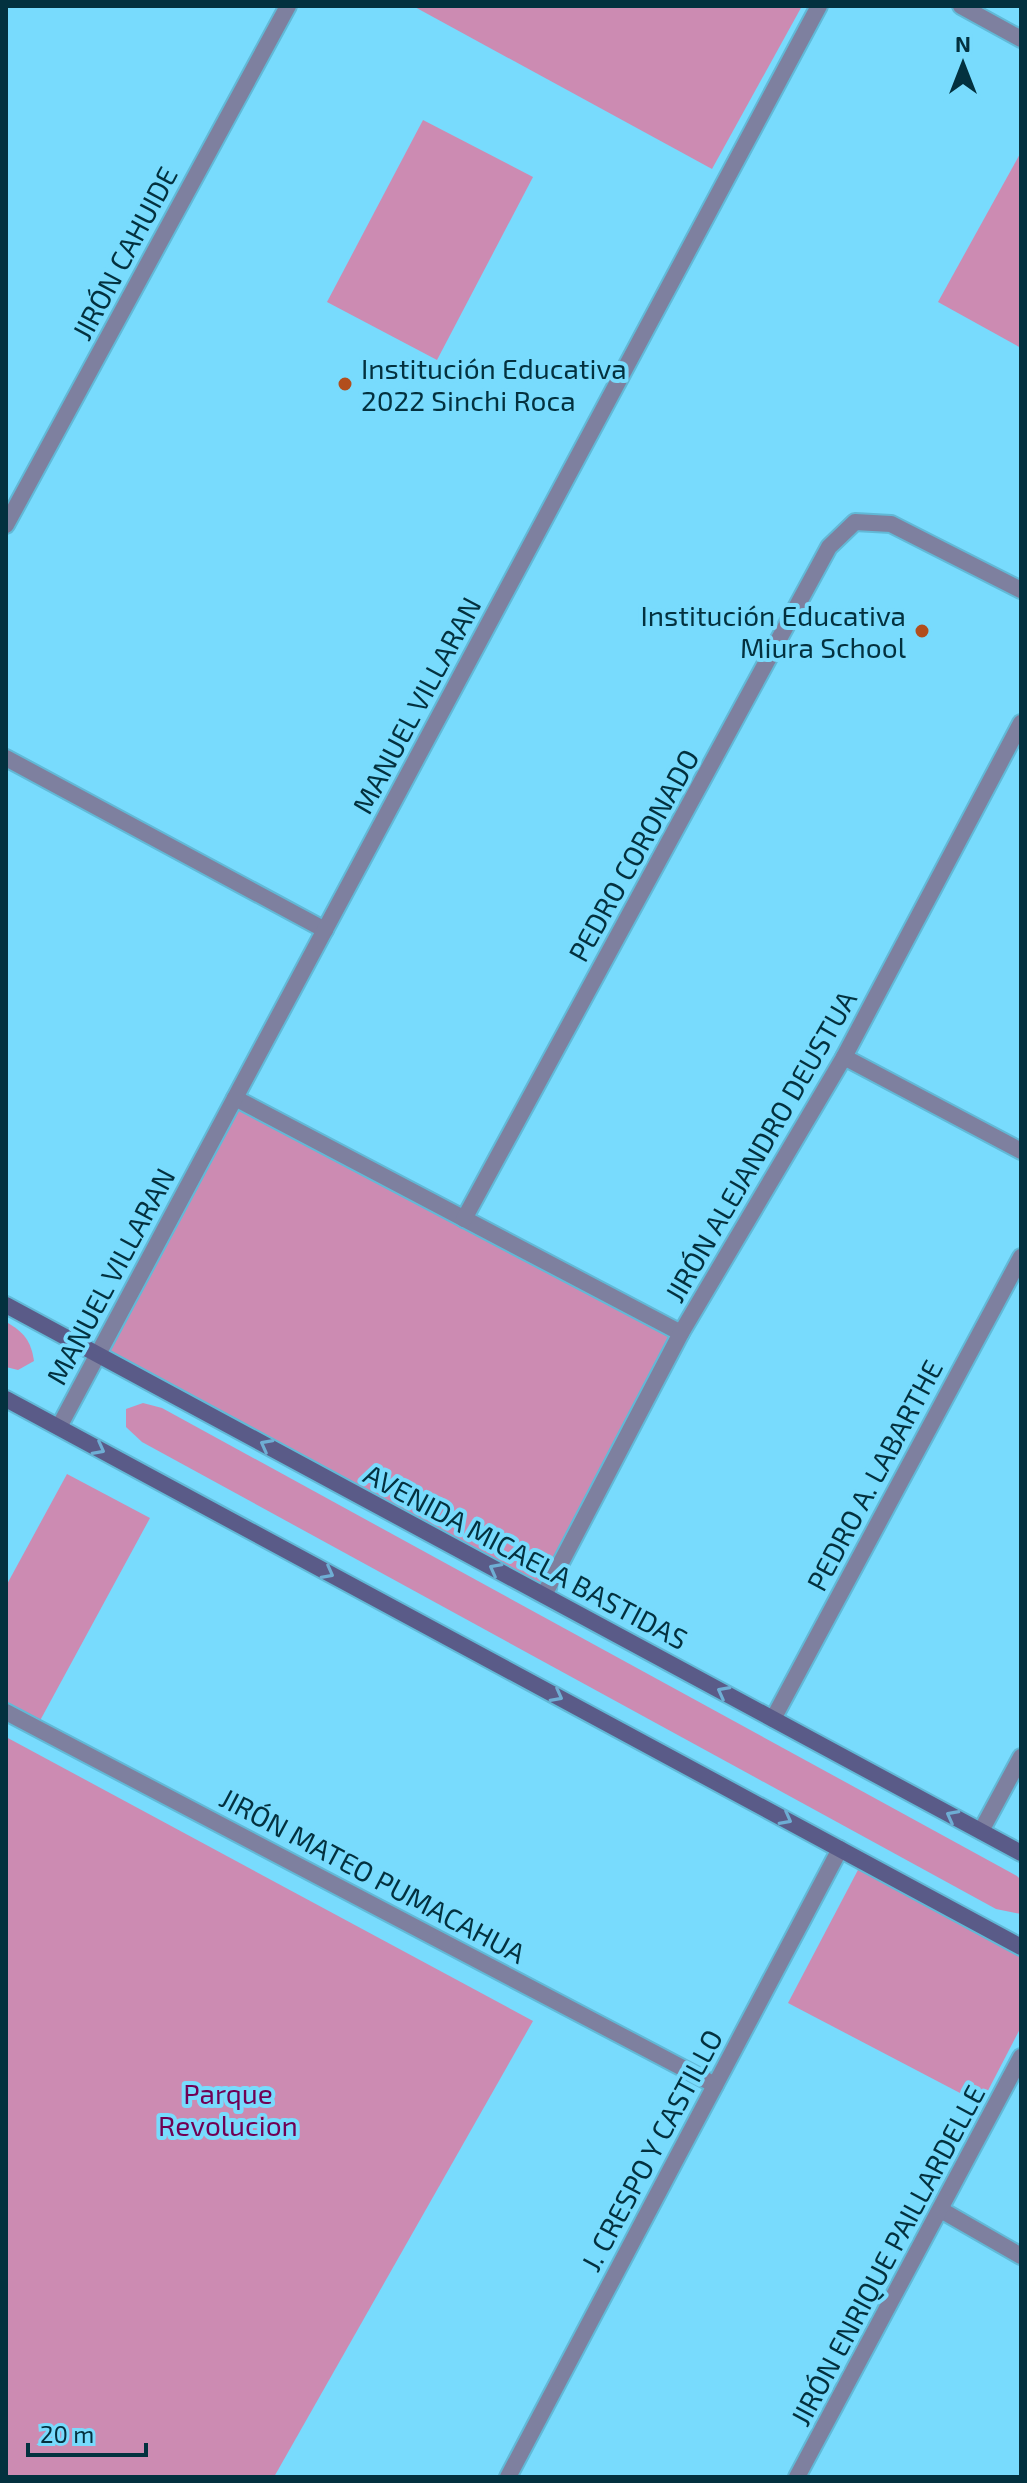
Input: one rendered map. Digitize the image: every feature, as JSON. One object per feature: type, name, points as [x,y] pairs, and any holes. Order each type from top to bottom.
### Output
[{"type":"main road","name":"AVENIDA MICAELA BASTIDAS","points":[[6,1305],[1021,1853]]},
{"type":"main road","points":[[6,1399],[1021,1947]]},
{"type":"street","name":"JIRÓN CAHUIDE","points":[[6,525],[288,6]]},
{"type":"street","name":"MANUEL VILLARAN","points":[[59,1427],[819,6]]},
{"type":"street","points":[[961,6],[1021,39]]},
{"type":"street","name":"PEDRO CORONADO","points":[[464,1219],[829,547],[855,522],[891,524],[1021,590]]},
{"type":"street","name":"JIRÓN ALEJANDRO DEUSTUA","points":[[544,1595],[681,1333],[844,1057],[1021,723]]},
{"type":"street","points":[[6,758],[325,930]]},
{"type":"street","points":[[844,1057],[1021,1151]]},
{"type":"street","points":[[235,1098],[681,1333]]},
{"type":"street","name":"PEDRO A. LABARTHE","points":[[773,1719],[1021,1257]]},
{"type":"street","name":"JIRÓN MATEO PUMACAHUA","points":[[6,1712],[715,2085]]},
{"type":"street","points":[[981,1831],[1021,1757]]},
{"type":"street","name":"J. CRESPO Y CASTILLO","points":[[508,2477],[840,1849]]},
{"type":"street","name":"JIRÓN ENRIQUE PAILLARDELLE","points":[[797,2477],[1021,2057]]},
{"type":"street","points":[[941,2210],[1021,2256]]},
{"type":"green space","points":[[413,6],[802,6],[712,169]]},
{"type":"green space","points":[[423,120],[533,177],[437,360],[327,302]]},
{"type":"green space","points":[[1021,152],[1021,348],[938,302]]},
{"type":"green space","points":[[235,1098],[681,1333],[544,1595],[98,1354]]},
{"type":"green space","points":[[6,1322],[26,1338],[33,1354],[34,1361],[18,1370],[6,1367]]},
{"type":"green space","points":[[143,1403],[162,1408],[1017,1876],[1021,1880],[1021,1914],[996,1909],[142,1442],[126,1427],[126,1409]]},
{"type":"green space","points":[[67,1474],[150,1518],[36,1728],[6,1712],[6,1586]]},
{"type":"green space","name":"Parque Revolucion","points":[[6,1737],[533,2021],[274,2477],[6,2477]]},
{"type":"green space","points":[[859,1868],[1021,1952],[1021,2027],[981,2104],[788,2003]]},
{"type":"place","name":"Institución Educativa 2022 Sinchi Roca","points":[[345,384]]},
{"type":"place","name":"Institución Educativa Miura School","points":[[922,631]]}]
